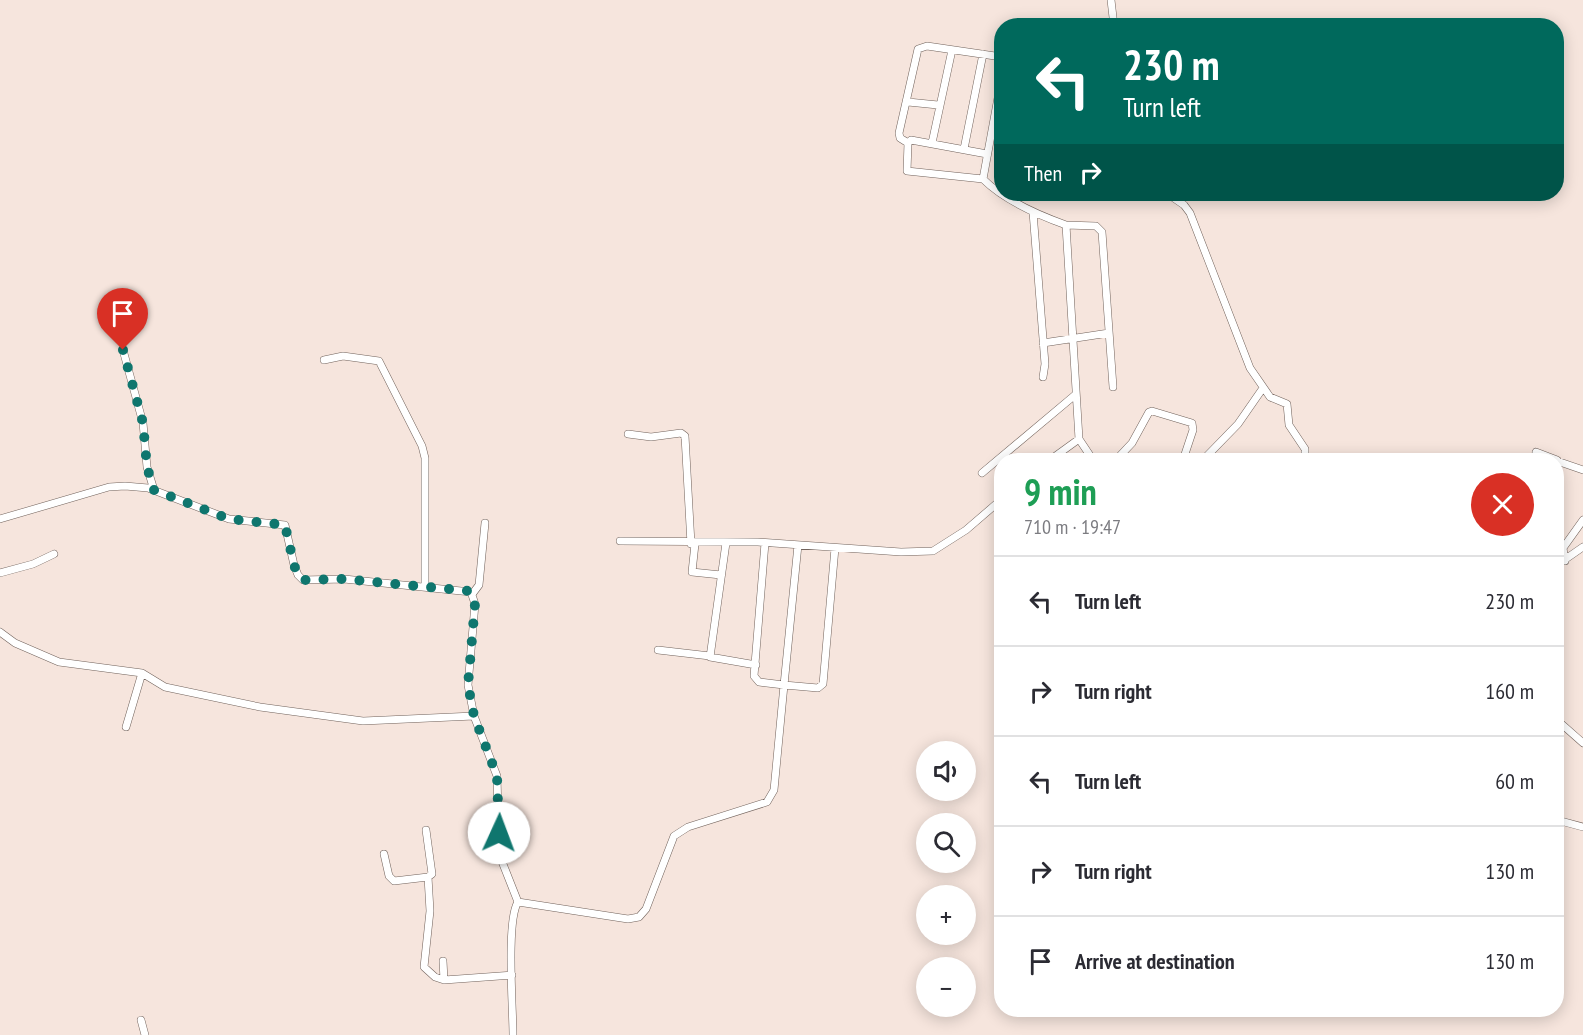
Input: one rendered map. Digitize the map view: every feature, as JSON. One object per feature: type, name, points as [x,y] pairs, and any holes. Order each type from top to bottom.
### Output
[{"type":"street","points":[[1111,0],[1113,18]]},
{"type":"street","points":[[908,143],[900,138],[899,133],[908,102],[918,49],[927,46],[994,56]]},
{"type":"street","points":[[932,143],[952,50]]},
{"type":"street","points":[[964,148],[983,54]]},
{"type":"street","points":[[908,102],[939,105]]},
{"type":"street","points":[[983,179],[994,122]]},
{"type":"street","points":[[908,143],[911,140],[987,154]]},
{"type":"street","points":[[908,143],[907,171],[983,179],[994,186]]},
{"type":"street","points":[[1017,201],[1034,212],[1066,225],[1096,226],[1102,232],[1113,387]]},
{"type":"street","points":[[1178,201],[1190,213],[1250,368],[1263,388],[1276,401],[1287,404],[1289,425],[1305,448],[1305,453]]},
{"type":"street","points":[[1034,212],[1043,377]]},
{"type":"street","points":[[1066,225],[1079,439],[1088,453]]},
{"type":"street","points":[[1043,344],[1109,333]]},
{"type":"street","points":[[123,350],[143,423],[147,467],[154,490]]},
{"type":"street","points":[[324,360],[343,356],[379,361],[422,446],[426,476],[425,587]]},
{"type":"street","points":[[1210,453],[1238,424],[1263,388]]},
{"type":"street","points":[[1006,453],[1075,395]]},
{"type":"street","points":[[1123,453],[1132,443],[1146,415],[1152,411],[1192,423],[1193,430],[1185,453]]},
{"type":"street","points":[[628,434],[651,437],[681,433],[685,436],[693,544],[692,572],[722,575]]},
{"type":"street","points":[[1060,453],[1079,439]]},
{"type":"street","points":[[982,473],[994,463]]},
{"type":"street","points":[[1564,463],[1583,471]]},
{"type":"street","points":[[0,519],[109,487],[142,487],[229,519],[285,525],[294,565],[303,580],[344,579],[469,591],[473,594]]},
{"type":"street","points":[[620,541],[693,544],[765,543],[933,551],[966,530],[994,507]]},
{"type":"street","points":[[1564,549],[1583,520]]},
{"type":"street","points":[[485,523],[479,585],[473,594],[475,604],[468,680],[474,716],[496,770],[500,806],[497,846],[504,872],[519,902]]},
{"type":"street","points":[[710,656],[726,543]]},
{"type":"street","points":[[765,543],[755,680],[818,688],[823,684],[835,548]]},
{"type":"street","points":[[519,902],[628,919],[643,915],[674,836],[688,827],[767,802],[771,797],[774,790],[798,545]]},
{"type":"street","points":[[1564,558],[1565,561],[1583,547]]},
{"type":"street","points":[[0,573],[33,564],[54,554]]},
{"type":"street","points":[[0,632],[15,643],[59,662],[142,673],[165,687],[260,707],[363,721],[474,716]]},
{"type":"street","points":[[658,650],[756,664]]},
{"type":"street","points":[[126,727],[142,673]]},
{"type":"street","points":[[1564,726],[1583,743]]},
{"type":"street","points":[[1564,822],[1583,827]]},
{"type":"street","points":[[426,830],[431,876],[428,878],[430,911],[424,967],[435,977],[444,980],[512,975]]},
{"type":"street","points":[[384,854],[389,876],[394,881],[428,878]]},
{"type":"street","points":[[513,1035],[514,910],[519,902]]},
{"type":"street","points":[[443,962],[444,980]]},
{"type":"street","points":[[141,1020],[145,1035]]},
{"type":"route","points":[[123,350],[143,423],[147,467],[154,490],[229,519],[285,525],[288,528],[294,565],[303,580],[344,579],[469,591],[473,594],[475,604],[468,685],[474,716],[496,770],[500,806],[499,833]]}]
